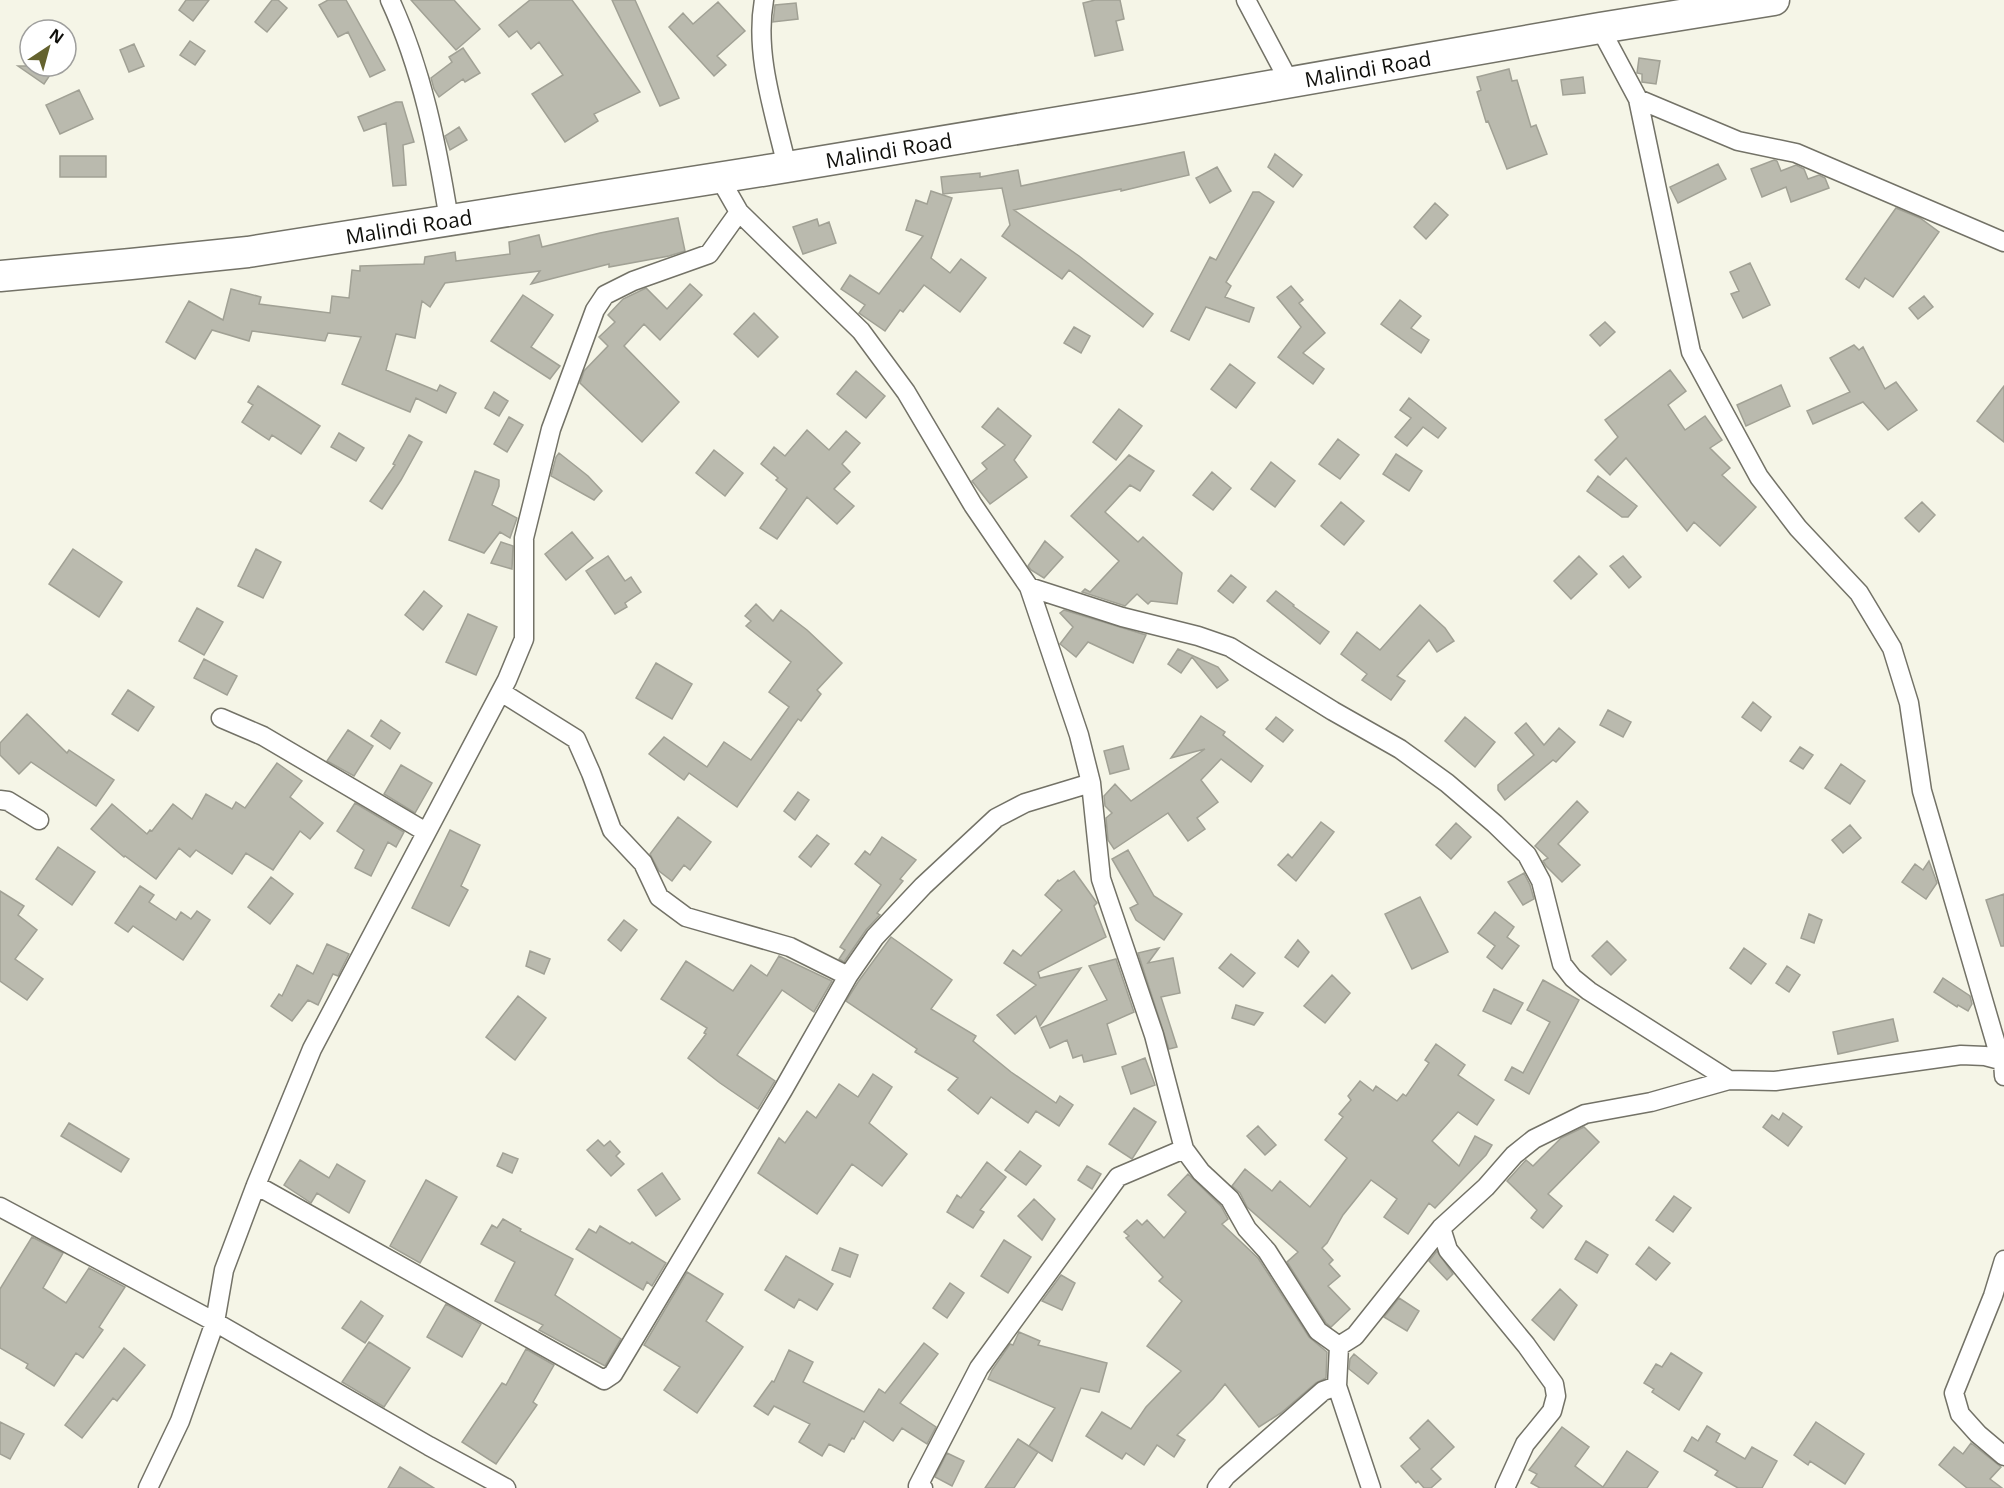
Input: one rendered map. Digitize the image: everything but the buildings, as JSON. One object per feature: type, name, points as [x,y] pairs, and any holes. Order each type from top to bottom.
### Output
[{"type":"highway","name":"Malindi Road","points":[[0,276],[248,252],[787,167],[1774,0]]},
{"type":"street","points":[[390,0],[402,27],[420,82],[440,164],[449,220]]},
{"type":"street","points":[[764,0],[761,39],[787,167]]},
{"type":"street","points":[[1246,0],[1290,83]]},
{"type":"street","points":[[1600,28],[1638,99],[1691,351],[1759,477],[1798,528],[1859,593],[1892,648],[1909,703],[1922,791],[2004,1066]]},
{"type":"street","points":[[1638,99],[1738,141],[1796,153],[2004,242]]},
{"type":"street","points":[[719,177],[739,213],[861,331],[906,392],[973,505],[1029,587],[1079,735],[1091,783],[1101,879],[1154,1035],[1184,1149],[1201,1172],[1230,1199],[1247,1229],[1267,1251],[1318,1331],[1339,1346]]},
{"type":"street","points":[[148,1488],[180,1421],[215,1322],[224,1270],[312,1049],[501,692],[524,639],[524,538],[551,429],[595,310],[604,295],[633,281],[709,254],[739,213]]},
{"type":"street","points":[[1029,587],[1122,617],[1198,636],[1230,647],[1333,711],[1400,749],[1447,783],[1527,855],[1541,881],[1562,964],[1573,978],[1589,992],[1729,1080]]},
{"type":"street","points":[[501,692],[576,739],[612,830],[643,863],[659,897],[686,916],[790,947],[848,976]]},
{"type":"street","points":[[221,718],[263,736],[426,832]]},
{"type":"street","points":[[256,1185],[604,1380],[613,1374],[783,1090],[848,976],[883,929],[923,886],[996,818],[1024,803],[1091,783]]},
{"type":"street","points":[[0,801],[8,801],[39,820]]},
{"type":"street","points":[[1339,1346],[1355,1336],[1441,1228],[1486,1187],[1514,1155],[1534,1139],[1585,1113],[1651,1102],[1729,1080],[1775,1080],[1961,1055],[1986,1056],[2004,1066]]},
{"type":"street","points":[[923,1488],[918,1486],[979,1368],[1118,1177],[1184,1149]]},
{"type":"street","points":[[0,1207],[215,1322],[506,1488]]},
{"type":"street","points":[[1441,1228],[1448,1250],[1526,1345],[1554,1384],[1556,1396],[1552,1411],[1525,1444],[1505,1488]]},
{"type":"street","points":[[2004,1260],[1993,1296],[1954,1393],[1960,1414],[1978,1434],[2004,1456]]},
{"type":"street","points":[[1339,1346],[1337,1386],[1371,1488]]},
{"type":"street","points":[[1217,1488],[1226,1476],[1323,1391],[1337,1386]]}]
